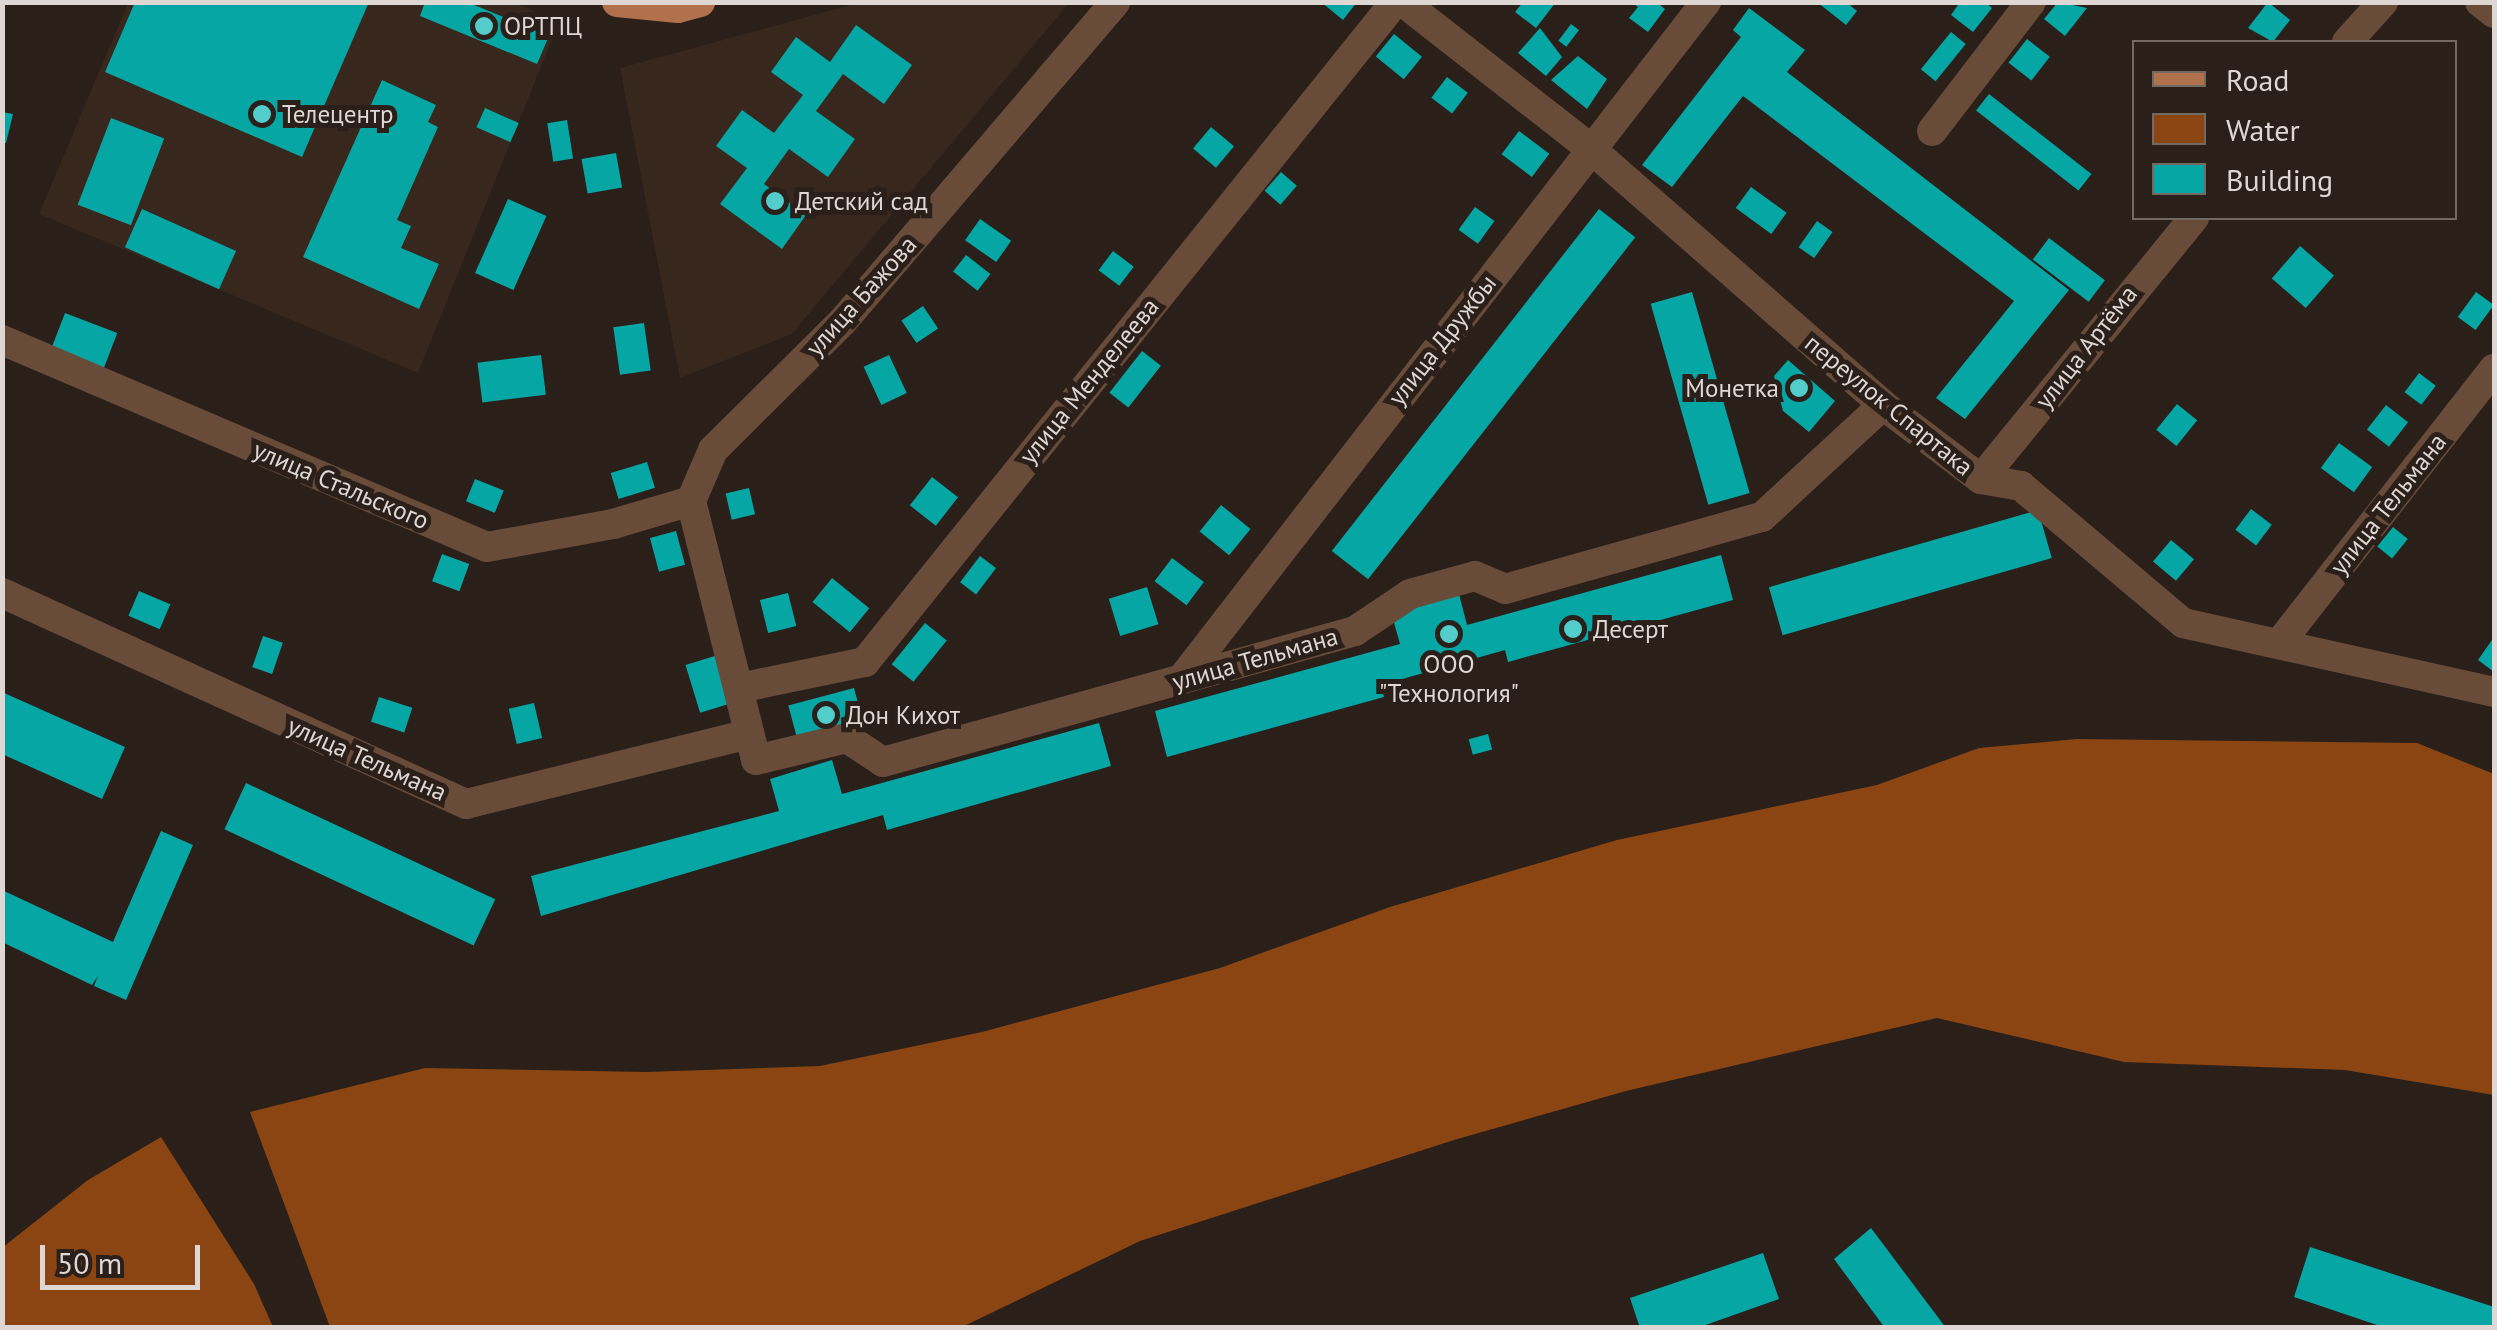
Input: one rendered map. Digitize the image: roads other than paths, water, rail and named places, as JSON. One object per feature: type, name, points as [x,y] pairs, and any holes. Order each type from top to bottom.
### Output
[{"type":"main road","points":[[616,2],[678,8],[700,2]]},
{"type":"street","name":"улица Бажова","points":[[692,501],[712,450],[843,321],[1115,2]]},
{"type":"street","name":"улица Менделеева","points":[[739,688],[865,662],[1396,2]]},
{"type":"street","name":"переулок Спартака","points":[[1404,2],[1590,149],[1884,405],[1981,479],[2021,486],[2183,623],[2282,640],[2494,692]]},
{"type":"street","name":"улица Дружбы","points":[[1181,680],[1706,2]]},
{"type":"street","points":[[1932,132],[2032,2]]},
{"type":"street","points":[[2350,40],[2383,2]]},
{"type":"street","points":[[2480,2],[2494,14]]},
{"type":"street","name":"улица Артёма","points":[[1981,479],[2192,220]]},
{"type":"street","name":"улица Стальского","points":[[2,340],[487,547],[613,524],[692,501]]},
{"type":"street","name":"улица Тельмана","points":[[2282,640],[2494,369]]},
{"type":"street","name":"улица Тельмана","points":[[2,593],[466,804],[752,747],[846,738],[883,762],[1355,631],[1410,594],[1475,576],[1505,589],[1762,517],[1884,405]]},
{"type":"street","points":[[692,501],[752,747]]},
{"type":"water","points":[[2077,739],[2417,743],[2494,774],[2494,1095],[2345,1070],[2124,1062],[1937,1018],[1626,1091],[1454,1140],[1140,1241],[960,1328],[330,1327],[250,1112],[425,1068],[646,1072],[820,1066],[982,1032],[1220,968],[1390,907],[1617,840],[1877,785],[1979,748]]},
{"type":"water","points":[[161,1137],[254,1284],[273,1327],[3,1327],[3,1247],[88,1180]]},
{"type":"place","name":"ОРТПЦ","points":[[484,26]]},
{"type":"place","name":"Телецентр","points":[[262,114]]},
{"type":"place","name":"Детский сад","points":[[775,201]]},
{"type":"place","name":"Монетка","points":[[1799,388]]},
{"type":"place","name":"Десерт","points":[[1573,629]]},
{"type":"place","name":"ООО \"Технология\"","points":[[1449,634]]},
{"type":"place","name":"Дон Кихот","points":[[826,715]]}]
